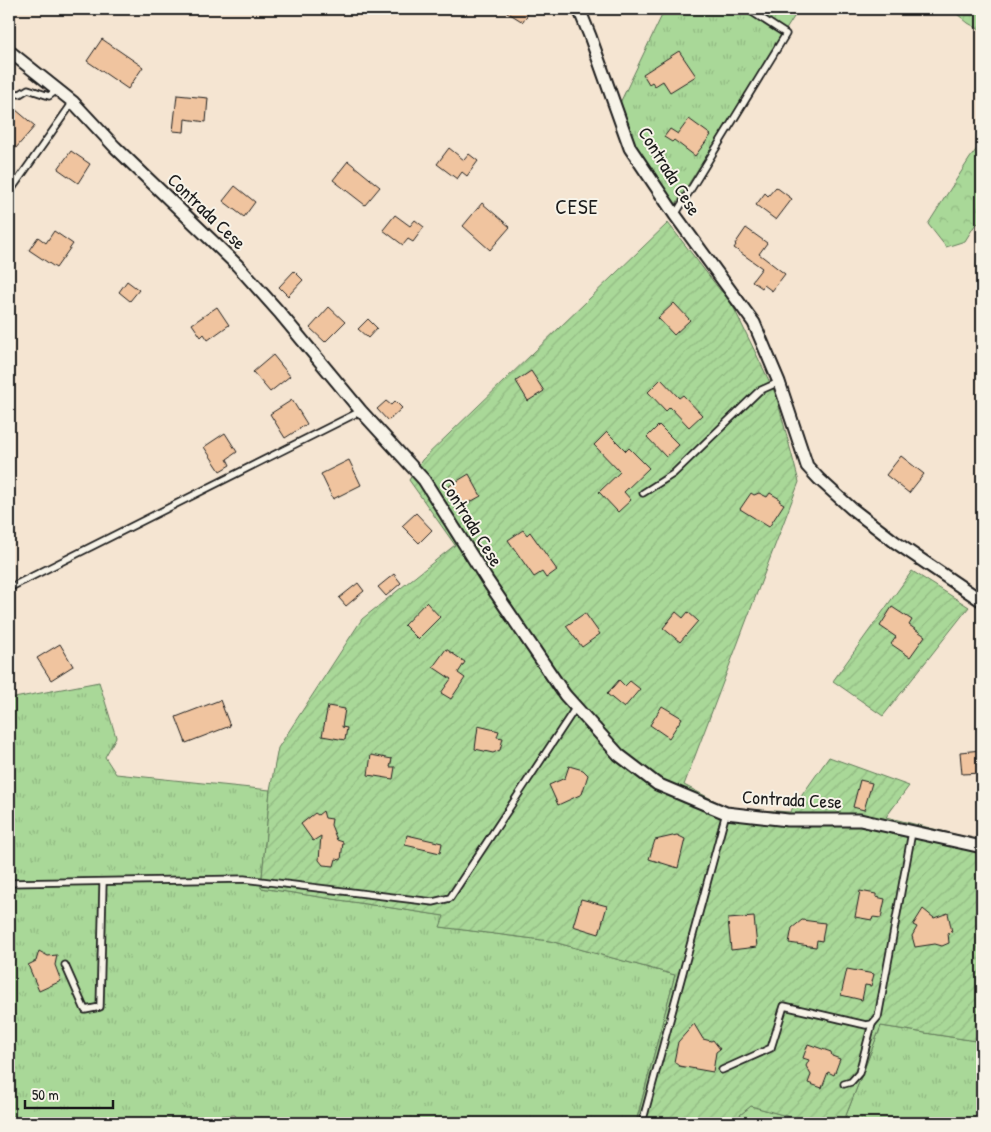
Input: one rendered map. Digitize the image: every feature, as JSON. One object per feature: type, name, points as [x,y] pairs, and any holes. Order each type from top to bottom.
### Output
[{"type":"street","name":"Contrada Cese","points":[[579,9],[630,148],[675,215],[754,323],[779,382],[807,466],[851,508],[895,542],[982,601]]},
{"type":"street","name":"Contrada Cese","points":[[9,51],[73,102],[115,147],[237,265],[279,312],[361,411],[424,480],[525,638],[565,695],[619,755],[657,784],[726,813],[788,820],[860,820],[982,847]]},
{"type":"lane","points":[[675,215],[786,34],[750,9]]},
{"type":"lane","points":[[766,9],[784,11],[789,9]]},
{"type":"lane","points":[[9,93],[20,94],[28,89],[49,96],[57,90]]},
{"type":"lane","points":[[9,193],[73,102]]},
{"type":"lane","points":[[643,493],[673,474],[758,391],[779,382]]},
{"type":"lane","points":[[9,588],[361,411]]},
{"type":"lane","points":[[9,883],[244,880],[433,902],[450,898],[576,707]]},
{"type":"lane","points":[[642,1123],[726,813]]},
{"type":"lane","points":[[844,1084],[851,1082],[859,1073],[872,1024],[878,1017],[912,832]]},
{"type":"lane","points":[[65,965],[85,1010],[100,1007],[103,882]]},
{"type":"lane","points":[[722,1070],[771,1048],[784,1006],[866,1025],[872,1024]]},
{"type":"green space","points":[[665,9],[799,9],[674,207],[633,143],[619,105]]},
{"type":"green space","points":[[951,9],[982,9],[982,31],[968,23]]},
{"type":"green space","points":[[982,142],[982,221],[975,225],[965,241],[946,247],[928,224]]},
{"type":"green space","points":[[668,223],[720,290],[729,298],[776,395],[799,482],[684,785],[729,808],[790,812],[829,757],[909,786],[886,817],[982,841],[982,1042],[881,1026],[843,1123],[811,1123],[751,1106],[730,1123],[654,1123],[637,1119],[675,975],[550,941],[440,927],[444,916],[261,888],[270,790],[278,748],[362,619],[455,545],[409,480],[422,460]]},
{"type":"green space","points":[[912,571],[969,607],[883,716],[833,681]]},
{"type":"green space","points":[[99,682],[116,737],[105,757],[116,774],[270,790],[261,888],[445,916],[441,927],[550,941],[675,975],[637,1118],[654,1123],[238,1123],[235,1115],[100,1123],[9,1123],[9,699]]},
{"type":"green space","points":[[881,1026],[982,1042],[982,1112],[976,1123],[843,1123]]},
{"type":"green space","points":[[751,1106],[811,1123],[730,1123]]},
{"type":"building","points":[[502,9],[531,9],[523,22]]},
{"type":"building","points":[[102,39],[143,67],[128,89],[87,61]]},
{"type":"building","points":[[679,51],[696,76],[670,92],[663,81],[655,86],[652,82],[649,84],[643,74]]},
{"type":"building","points":[[177,95],[208,98],[206,122],[185,119],[184,132],[173,131]]},
{"type":"building","points":[[9,104],[35,126],[9,156]]},
{"type":"building","points":[[689,119],[711,135],[695,156],[674,140],[672,142],[664,137],[670,129],[678,134]]},
{"type":"building","points":[[449,148],[464,160],[469,154],[478,161],[467,176],[462,172],[457,179],[437,164]]},
{"type":"building","points":[[71,151],[90,164],[78,183],[58,169]]},
{"type":"building","points":[[348,161],[380,187],[365,205],[333,180]]},
{"type":"building","points":[[235,186],[255,202],[244,217],[223,201]]},
{"type":"building","points":[[776,187],[792,199],[776,220],[756,205],[765,193],[768,196]]},
{"type":"building","points":[[482,203],[510,227],[490,250],[463,226]]},
{"type":"building","points":[[395,215],[410,226],[415,220],[424,227],[413,242],[408,239],[403,245],[383,230]]},
{"type":"building","points":[[746,228],[767,243],[759,254],[785,274],[772,291],[764,285],[762,288],[752,281],[762,268],[734,248]]},
{"type":"building","points":[[54,231],[73,244],[56,268],[29,250],[38,237],[46,243]]},
{"type":"building","points":[[294,271],[303,280],[288,296],[279,287]]},
{"type":"building","points":[[127,281],[139,290],[130,301],[119,292]]},
{"type":"building","points":[[674,303],[690,320],[674,335],[658,318]]},
{"type":"building","points":[[217,307],[229,325],[208,340],[204,334],[201,337],[192,324]]},
{"type":"building","points":[[329,307],[345,322],[325,342],[310,328]]},
{"type":"building","points":[[368,319],[377,328],[368,338],[358,329]]},
{"type":"building","points":[[273,355],[290,376],[270,392],[253,372]]},
{"type":"building","points":[[531,371],[544,391],[528,401],[516,381]]},
{"type":"building","points":[[661,379],[679,398],[683,395],[702,415],[689,427],[670,407],[666,411],[648,392]]},
{"type":"building","points":[[292,400],[307,424],[285,438],[270,414]]},
{"type":"building","points":[[386,401],[391,405],[395,401],[402,408],[388,421],[377,409]]},
{"type":"building","points":[[659,425],[679,445],[666,457],[647,437]]},
{"type":"building","points":[[607,432],[626,451],[629,448],[649,468],[624,492],[631,500],[618,512],[599,492],[620,472],[594,445]]},
{"type":"building","points":[[225,433],[237,452],[227,459],[230,465],[220,471],[204,447]]},
{"type":"building","points":[[901,456],[924,474],[909,493],[886,475]]},
{"type":"building","points":[[349,460],[361,485],[333,499],[321,474]]},
{"type":"building","points":[[469,474],[481,496],[461,507],[449,486]]},
{"type":"building","points":[[751,493],[754,495],[759,493],[767,497],[770,493],[784,504],[769,527],[740,509]]},
{"type":"building","points":[[416,513],[432,530],[419,543],[402,526]]},
{"type":"building","points":[[523,530],[527,535],[530,532],[557,570],[546,578],[542,572],[534,577],[508,540]]},
{"type":"building","points":[[394,574],[401,583],[386,596],[378,587]]},
{"type":"building","points":[[358,583],[364,591],[346,606],[339,598]]},
{"type":"building","points":[[426,602],[440,617],[418,639],[404,625]]},
{"type":"building","points":[[892,607],[912,620],[909,625],[925,636],[910,657],[891,644],[896,637],[880,626]]},
{"type":"building","points":[[676,612],[683,618],[688,612],[698,621],[680,642],[663,628]]},
{"type":"building","points":[[585,613],[600,634],[582,647],[566,626]]},
{"type":"building","points":[[60,644],[73,666],[51,680],[37,658]]},
{"type":"building","points":[[446,649],[465,662],[458,673],[465,678],[451,699],[441,693],[451,679],[433,667]]},
{"type":"building","points":[[619,680],[625,686],[630,681],[640,689],[624,708],[607,694]]},
{"type":"building","points":[[220,700],[230,726],[186,743],[176,717]]},
{"type":"building","points":[[328,706],[345,709],[342,727],[347,728],[345,740],[322,736]]},
{"type":"building","points":[[662,706],[682,718],[669,738],[650,725]]},
{"type":"building","points":[[478,726],[499,731],[497,737],[503,738],[500,750],[493,753],[475,749]]},
{"type":"building","points":[[982,750],[982,773],[962,774],[960,752]]},
{"type":"building","points":[[371,755],[392,759],[390,767],[395,767],[393,779],[368,775]]},
{"type":"building","points":[[569,766],[583,770],[588,775],[582,794],[558,805],[549,785],[565,778]]},
{"type":"building","points":[[860,780],[872,783],[864,810],[853,807]]},
{"type":"building","points":[[323,811],[325,818],[332,819],[331,825],[337,840],[343,842],[341,860],[336,859],[334,866],[323,865],[319,860],[321,836],[313,841],[301,824],[315,813],[318,815]]},
{"type":"building","points":[[407,835],[442,843],[440,853],[405,845]]},
{"type":"building","points":[[677,835],[685,839],[678,868],[649,859],[655,840]]},
{"type":"building","points":[[860,891],[876,894],[876,897],[885,899],[881,918],[873,917],[872,920],[855,917]]},
{"type":"building","points":[[581,899],[607,906],[599,934],[573,926]]},
{"type":"building","points":[[923,909],[934,918],[948,913],[952,932],[948,933],[949,943],[942,946],[935,944],[915,947],[912,936],[917,927],[913,925]]},
{"type":"building","points":[[754,917],[757,947],[731,950],[728,919]]},
{"type":"building","points":[[802,920],[825,923],[822,941],[817,940],[816,947],[789,943],[792,928]]},
{"type":"building","points":[[39,951],[48,956],[57,955],[55,965],[61,981],[39,991],[28,965],[36,961]]},
{"type":"building","points":[[847,969],[874,974],[871,986],[865,985],[862,1000],[841,995]]},
{"type":"building","points":[[694,1024],[703,1039],[713,1040],[720,1049],[716,1052],[713,1072],[679,1066],[674,1062],[678,1042]]},
{"type":"building","points":[[808,1044],[831,1052],[832,1056],[840,1059],[834,1075],[828,1072],[822,1088],[808,1083],[811,1075],[806,1066],[809,1060],[803,1058]]},
{"type":"district","name":"CESE","points":[[577,207]]}]
